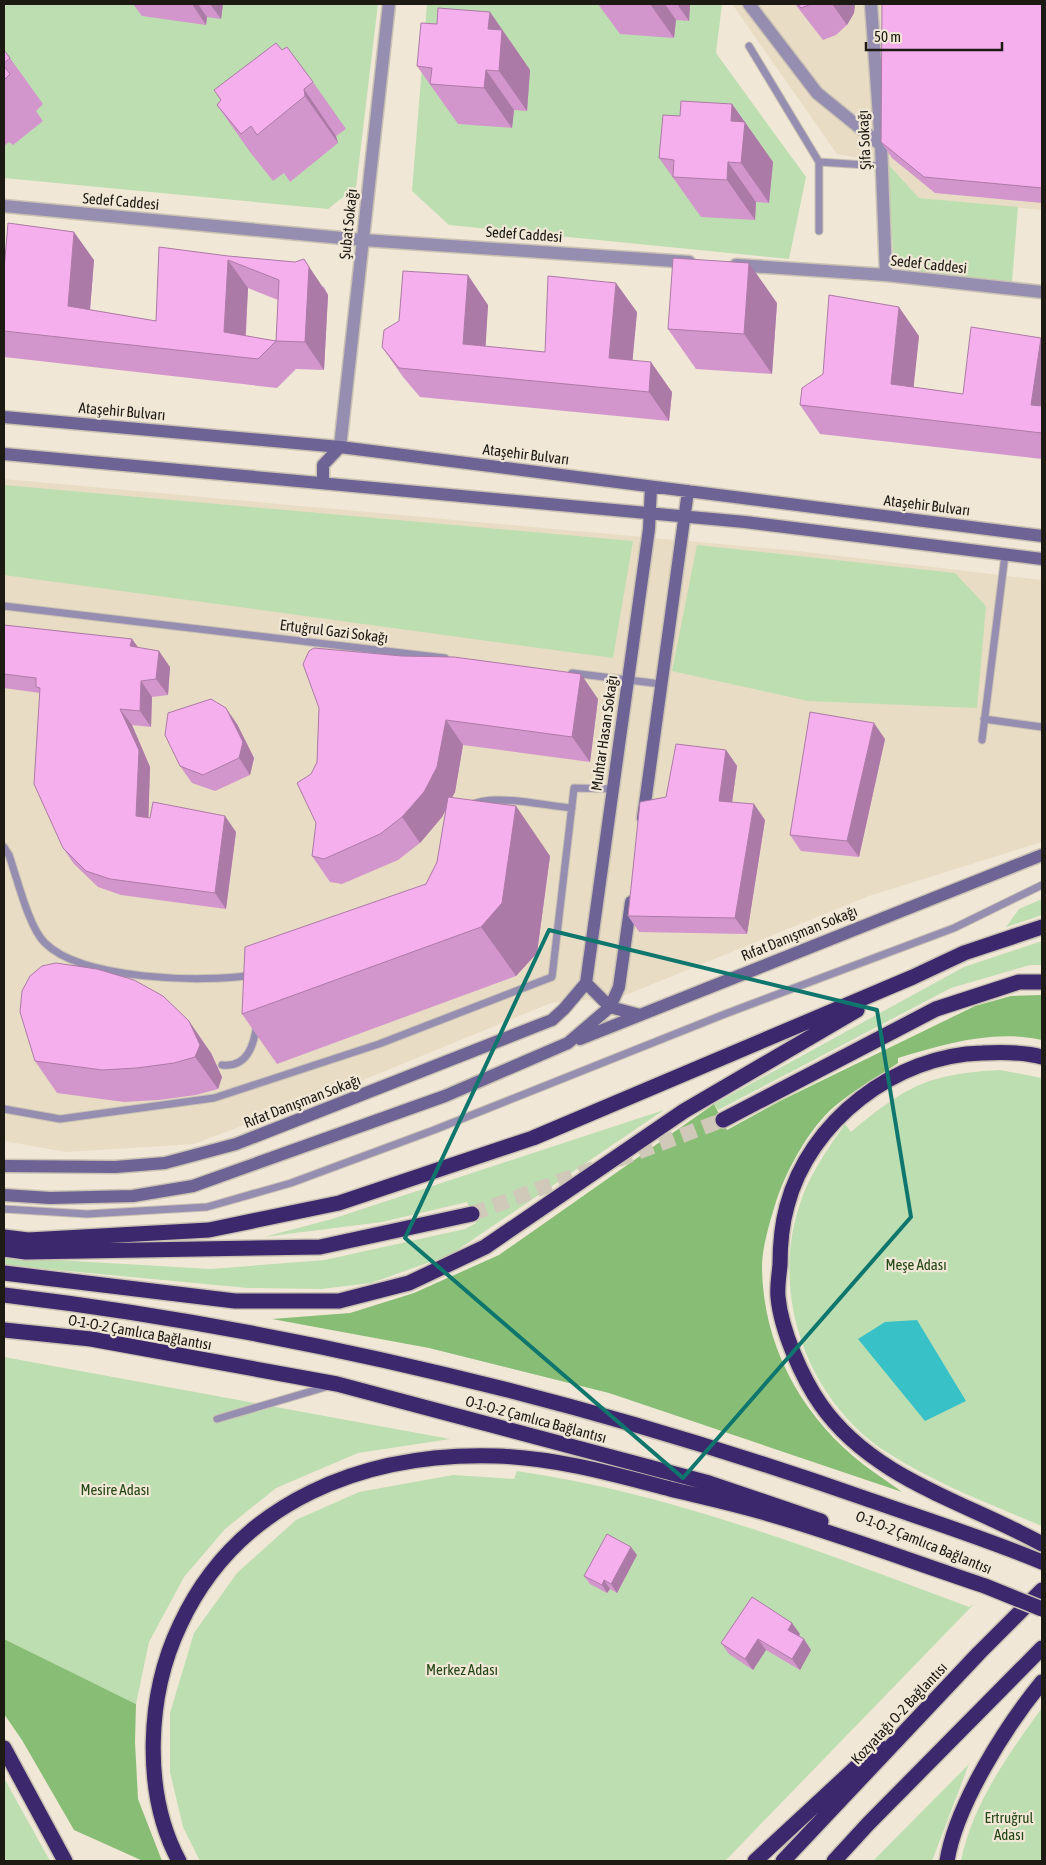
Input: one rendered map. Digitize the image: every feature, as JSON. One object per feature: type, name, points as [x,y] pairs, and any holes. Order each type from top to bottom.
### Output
[{"type":"highway","points":[[4,1237],[28,1240],[208,1230],[339,1203],[533,1138],[913,977],[964,953],[1042,927]]},
{"type":"highway","points":[[4,1273],[235,1302],[339,1301],[409,1283],[484,1247],[684,1111],[913,977]]},
{"type":"highway","points":[[723,1120],[875,1043],[936,1009],[1019,982],[1042,982]]},
{"type":"highway","points":[[1042,1057],[997,1052],[960,1053],[928,1061],[876,1087],[851,1107],[826,1131],[807,1158],[787,1205],[780,1252],[778,1298],[800,1369],[821,1405],[851,1440],[897,1474],[1025,1534],[1042,1544]]},
{"type":"highway","points":[[4,1249],[26,1252],[320,1247],[472,1214]]},
{"type":"highway","name":"O-1-O-2 Çamlıca Bağlantısı","points":[[4,1295],[93,1306],[342,1349],[639,1425],[767,1464],[1042,1562]]},
{"type":"highway","name":"O-1-O-2 Çamlıca Bağlantısı","points":[[4,1330],[91,1339],[337,1384],[738,1492],[868,1538],[1042,1609]]},
{"type":"highway","points":[[179,1861],[172,1847],[155,1782],[153,1739],[156,1704],[163,1668],[176,1633],[189,1605],[207,1577],[227,1554],[260,1524],[288,1502],[310,1491],[350,1476],[388,1466],[424,1460],[464,1457],[497,1456],[578,1465],[769,1514],[985,1586]]},
{"type":"highway","name":"Kozyatağı O-2 Bağlantısı","points":[[783,1861],[979,1653],[1042,1590]]},
{"type":"highway","points":[[834,1861],[868,1824],[1042,1648]]},
{"type":"highway","points":[[755,1861],[979,1653]]},
{"type":"highway","points":[[947,1861],[961,1815],[982,1773],[1001,1740],[1042,1682]]},
{"type":"highway","points":[[4,1748],[65,1861]]},
{"type":"street","name":"Şubat Sokağı","points":[[340,447],[389,4]]},
{"type":"street","points":[[748,4],[817,92],[881,145]]},
{"type":"street","name":"Şifa Sokağı","points":[[871,4],[881,145],[886,275]]},
{"type":"street","name":"Sedef Caddesi","points":[[4,206],[363,240],[705,263]]},
{"type":"street","name":"Sedef Caddesi","points":[[724,264],[886,275],[1042,292]]},
{"type":"street","name":"Ataşehir Bulvarı","points":[[4,417],[340,447],[1042,536]]},
{"type":"street","points":[[323,482],[323,465],[340,447]]},
{"type":"street","points":[[4,454],[754,523],[1042,560]]},
{"type":"street","name":"Muhtar Hasan Sokağı","points":[[586,983],[649,528],[648,514],[651,487]]},
{"type":"street","points":[[641,830],[688,491]]},
{"type":"street","name":"Rıfat Danışman Sokağı","points":[[4,1195],[50,1198],[133,1196],[193,1186],[445,1096],[568,1043],[1042,855]]},
{"type":"street","points":[[610,1007],[620,987],[633,889]]},
{"type":"street","points":[[586,983],[610,1007],[640,1015]]},
{"type":"street","name":"Rıfat Danışman Sokağı","points":[[4,1166],[115,1167],[165,1163],[236,1144],[552,1020],[564,1010],[586,983]]},
{"type":"street","name":"Rıfat Danışman Sokağı","points":[[568,1043],[610,1007]]},
{"type":"lane","points":[[749,46],[819,162],[819,231]]},
{"type":"lane","points":[[819,162],[882,166]]},
{"type":"lane","points":[[982,740],[1005,555]]},
{"type":"lane","name":"Ertuğrul Gazi Sokağı","points":[[4,606],[451,659]]},
{"type":"lane","points":[[564,672],[661,684]]},
{"type":"lane","points":[[984,719],[1042,727]]},
{"type":"lane","points":[[4,1109],[60,1119],[214,1098],[379,1044],[552,977],[574,788],[613,789]]},
{"type":"lane","points":[[466,809],[479,801],[572,808]]},
{"type":"lane","points":[[4,847],[9,855],[34,929],[45,944],[72,960],[115,971],[164,978],[224,979],[259,974]]},
{"type":"lane","points":[[4,1209],[87,1214],[207,1207],[291,1184],[434,1130],[725,1014],[954,928],[1042,885]]},
{"type":"lane","points":[[222,1065],[236,1063],[248,1054],[252,1048],[258,1018]]},
{"type":"lane","points":[[217,1419],[337,1384]]},
{"type":"highlighted area","points":[[549,930],[877,1010],[911,1217],[683,1478],[405,1238]]},
{"type":"shaded area","points":[[732,4],[1042,4],[1042,210],[919,198],[887,163],[837,154]]},
{"type":"shaded area","points":[[4,479],[798,551],[1042,580],[1042,842],[869,896],[621,997],[551,1003],[363,1080],[194,1144],[66,1152],[4,1141]]},
{"type":"green space","points":[[4,4],[378,4],[356,187],[328,209],[4,178]]},
{"type":"green space","points":[[427,4],[722,4],[716,53],[806,177],[789,259],[449,225],[412,191]]},
{"type":"green space","points":[[887,163],[919,198],[1018,207],[1012,282],[926,273],[894,262]]},
{"type":"green space","points":[[4,485],[633,541],[613,658],[4,575]]},
{"type":"green space","points":[[697,545],[955,573],[986,606],[977,708],[808,701],[672,671]]},
{"type":"green space","points":[[1042,899],[1042,915],[1006,927],[1019,909]]},
{"type":"green space","points":[[1042,941],[1042,965],[1030,965],[951,988],[718,1110],[714,1104],[964,967]]},
{"type":"green space","points":[[1042,995],[1042,1040],[1006,1036],[987,1037],[951,1043],[898,1058],[898,1063],[835,1106],[816,1126],[799,1151],[779,1192],[770,1220],[762,1260],[764,1295],[769,1322],[787,1372],[800,1395],[833,1437],[859,1461],[902,1492],[609,1393],[429,1348],[272,1319],[350,1313],[414,1293],[499,1255],[714,1104],[727,1130],[780,1101],[975,1006],[1011,996]]},
{"type":"green space","name":"Meşe Adası","points":[[1000,1070],[1042,1078],[1042,1526],[964,1493],[925,1474],[888,1453],[860,1432],[837,1406],[818,1377],[803,1346],[794,1313],[790,1278],[791,1244],[802,1198],[818,1165],[845,1124],[851,1132],[887,1103],[903,1093],[936,1079],[975,1072]]},
{"type":"green space","points":[[664,1110],[450,1255],[371,1283],[321,1289],[248,1288],[4,1265],[4,1257],[211,1269],[325,1260],[465,1229],[476,1223],[467,1202],[382,1222],[264,1237],[332,1219]]},
{"type":"green space","name":"Mesire Adası","points":[[4,1357],[450,1439],[358,1453],[276,1488],[225,1529],[184,1577],[149,1642],[136,1704],[4,1639]]},
{"type":"green space","name":"Merkez Adası","points":[[517,1471],[633,1494],[690,1510],[802,1546],[969,1607],[974,1604],[725,1861],[200,1861],[183,1827],[170,1772],[170,1713],[194,1633],[237,1573],[296,1520],[359,1492],[453,1475],[514,1479]]},
{"type":"green space","points":[[4,1639],[136,1704],[135,1742],[138,1799],[162,1861],[143,1861],[74,1830],[22,1740],[4,1714]]},
{"type":"green space","name":"Ertruğrul Adası","points":[[1042,1708],[1042,1861],[961,1861],[966,1840],[993,1780]]},
{"type":"green space","points":[[969,1764],[932,1861],[873,1861]]},
{"type":"green space","points":[[4,1778],[50,1861],[4,1861]]},
{"type":"water","points":[[917,1320],[966,1401],[925,1421],[858,1339],[885,1322]]},
{"type":"building","points":[[798,4],[811,4],[801,8]]},
{"type":"building","points":[[882,4],[1042,4],[1042,188],[924,177],[881,142]]},
{"type":"building","points":[[438,8],[490,12],[488,29],[502,30],[499,71],[486,70],[484,88],[430,84],[432,68],[417,66],[421,23],[437,24]]},
{"type":"building","points":[[276,43],[282,50],[287,47],[313,82],[304,89],[305,96],[257,135],[251,126],[241,134],[217,105],[221,100],[214,90]]},
{"type":"building","points":[[4,50],[10,58],[4,63]]},
{"type":"building","points":[[4,66],[10,74],[4,80]]},
{"type":"building","points":[[681,101],[732,104],[731,121],[745,122],[741,163],[728,162],[727,180],[673,177],[674,160],[659,158],[663,115],[680,116]]},
{"type":"building","points":[[8,223],[74,232],[68,306],[156,321],[159,247],[295,262],[304,259],[309,267],[305,342],[276,341],[258,359],[4,331],[4,270]],"holes":[[[228,260],[279,280],[276,341],[224,332]]]},
{"type":"building","points":[[673,258],[749,263],[744,334],[668,329]]},
{"type":"building","points":[[403,271],[468,275],[463,344],[545,352],[548,276],[616,283],[609,358],[651,362],[649,392],[399,368],[382,347],[384,330],[399,321]]},
{"type":"building","points":[[829,295],[899,307],[891,384],[963,394],[971,327],[1041,338],[1031,405],[1042,406],[1042,433],[800,405],[802,388],[823,374]]},
{"type":"building","points":[[4,625],[132,639],[130,646],[159,651],[156,679],[141,681],[140,711],[120,709],[139,750],[136,816],[150,818],[153,802],[225,816],[215,893],[110,879],[86,871],[63,848],[34,784],[40,688],[36,687],[36,678],[4,674]]},
{"type":"building","points":[[314,648],[402,656],[454,657],[581,674],[572,737],[446,720],[437,767],[424,792],[402,817],[380,834],[324,859],[312,856],[316,823],[297,783],[311,774],[317,762],[319,708],[303,664],[309,651]]},
{"type":"building","points":[[211,699],[226,708],[243,742],[239,758],[203,775],[180,766],[165,735],[168,713]]},
{"type":"building","points":[[810,712],[874,723],[847,841],[790,835]]},
{"type":"building","points":[[676,744],[726,750],[719,801],[754,804],[735,918],[628,916],[640,802],[666,797]]},
{"type":"building","points":[[448,797],[516,806],[502,903],[481,927],[242,1014],[245,947],[426,884],[437,862]]},
{"type":"building","points":[[56,963],[97,969],[134,980],[163,996],[189,1021],[200,1045],[195,1057],[174,1063],[102,1070],[35,1061],[20,1012],[22,991],[30,976],[42,966]]},
{"type":"building","points":[[607,1534],[631,1547],[611,1584],[604,1580],[602,1585],[584,1576]]},
{"type":"building","points":[[752,1597],[792,1623],[788,1630],[804,1639],[792,1659],[758,1639],[745,1659],[721,1643]]},
{"type":"tunnel","points":[[617,1160],[723,1120]]},
{"type":"tunnel","points":[[472,1214],[595,1168]]}]
